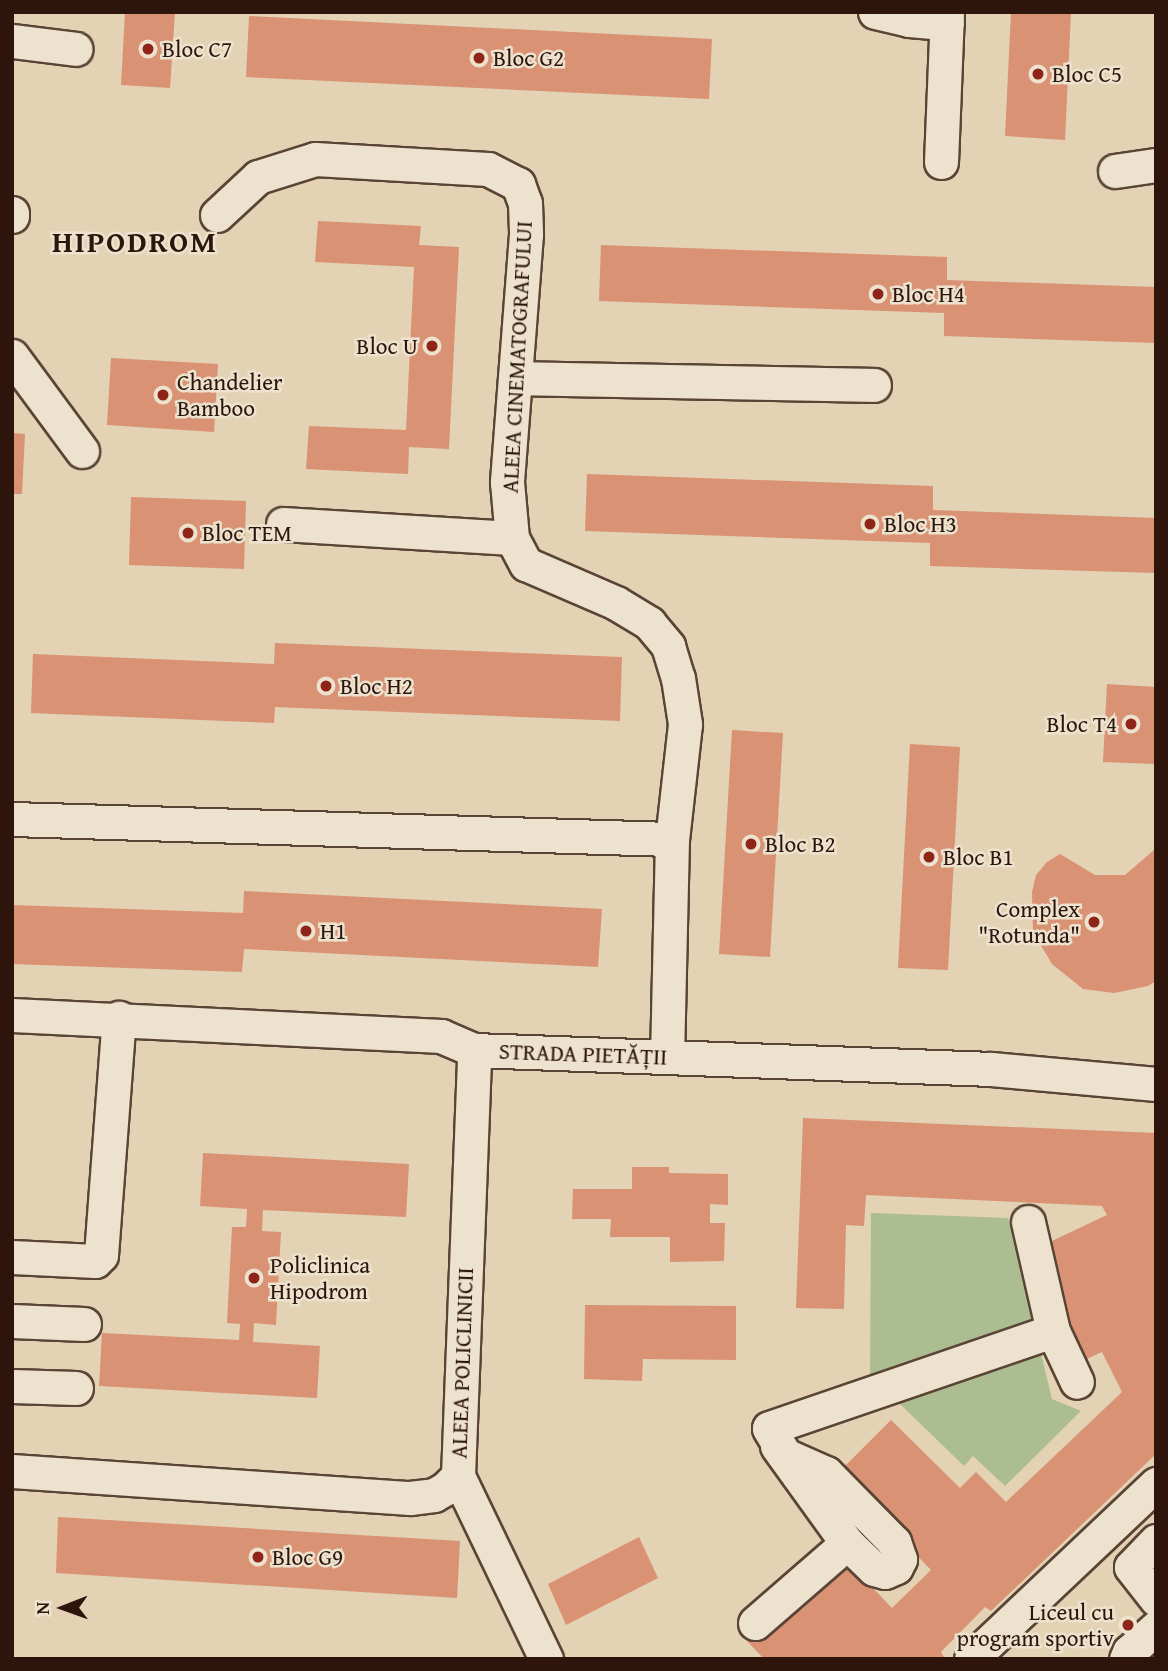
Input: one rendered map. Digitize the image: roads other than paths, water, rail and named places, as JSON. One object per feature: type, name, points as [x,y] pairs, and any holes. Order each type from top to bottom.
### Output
[{"type":"street","points":[[875,12],[909,20],[947,18],[941,162]]},
{"type":"street","points":[[12,41],[76,49]]},
{"type":"street","name":"ALEEA CINEMATOGRAFULUI","points":[[217,215],[258,177],[315,159],[488,169],[518,184],[525,203],[526,234],[507,482],[512,538],[526,564],[616,603],[649,623],[668,646],[678,678],[685,724],[673,839],[667,1057]]},
{"type":"street","points":[[1115,171],[1156,165]]},
{"type":"street","points":[[12,356],[82,451]]},
{"type":"street","points":[[515,378],[874,385]]},
{"type":"street","points":[[283,524],[512,538]]},
{"type":"street","points":[[12,819],[673,839]]},
{"type":"street","name":"STRADA PIETĂȚII","points":[[12,1015],[119,1018],[441,1036],[474,1049],[991,1069],[1156,1084]]},
{"type":"street","points":[[12,1257],[95,1261],[101,1255],[119,1018]]},
{"type":"street","name":"ALEEA POLICLINICII","points":[[12,1471],[410,1498],[434,1495],[458,1476],[474,1049]]},
{"type":"street","points":[[1028,1222],[1053,1331],[1077,1382]]},
{"type":"street","points":[[12,1321],[84,1324]]},
{"type":"street","points":[[777,1446],[794,1461],[811,1464],[826,1473],[894,1542],[900,1555],[899,1564],[890,1571],[879,1572],[847,1543],[777,1446],[769,1428],[1053,1331]]},
{"type":"street","points":[[12,1387],[76,1388]]},
{"type":"street","points":[[458,1476],[546,1659]]},
{"type":"street","points":[[971,1659],[1156,1484]]},
{"type":"street","points":[[1156,1541],[1131,1567],[1156,1599]]},
{"type":"street","points":[[755,1623],[847,1543]]},
{"type":"street","points":[[1126,1659],[1129,1652],[1156,1628]]},
{"type":"place","name":"Bloc C7","points":[[148,49]]},
{"type":"place","name":"Bloc G2","points":[[479,58]]},
{"type":"place","name":"Bloc C5","points":[[1038,74]]},
{"type":"place","name":"Bloc H4","points":[[878,294]]},
{"type":"place","name":"Bloc U","points":[[432,346]]},
{"type":"place","name":"Chandelier Bamboo","points":[[163,395]]},
{"type":"place","name":"Bloc H3","points":[[870,524]]},
{"type":"place","name":"Bloc TEM","points":[[188,533]]},
{"type":"place","name":"Bloc H2","points":[[326,686]]},
{"type":"place","name":"Bloc T4","points":[[1131,724]]},
{"type":"place","name":"Bloc B2","points":[[751,844]]},
{"type":"place","name":"Bloc B1","points":[[929,857]]},
{"type":"place","name":"Complex \"Rotunda\"","points":[[1094,922]]},
{"type":"place","name":"H1","points":[[306,931]]},
{"type":"place","name":"Policlinica Hipodrom","points":[[254,1278]]},
{"type":"place","name":"Bloc G9","points":[[258,1557]]},
{"type":"place","name":"Liceul cu program sportiv","points":[[1128,1625]]},
{"type":"district","name":"HIPODROM","points":[[135,241]]}]
